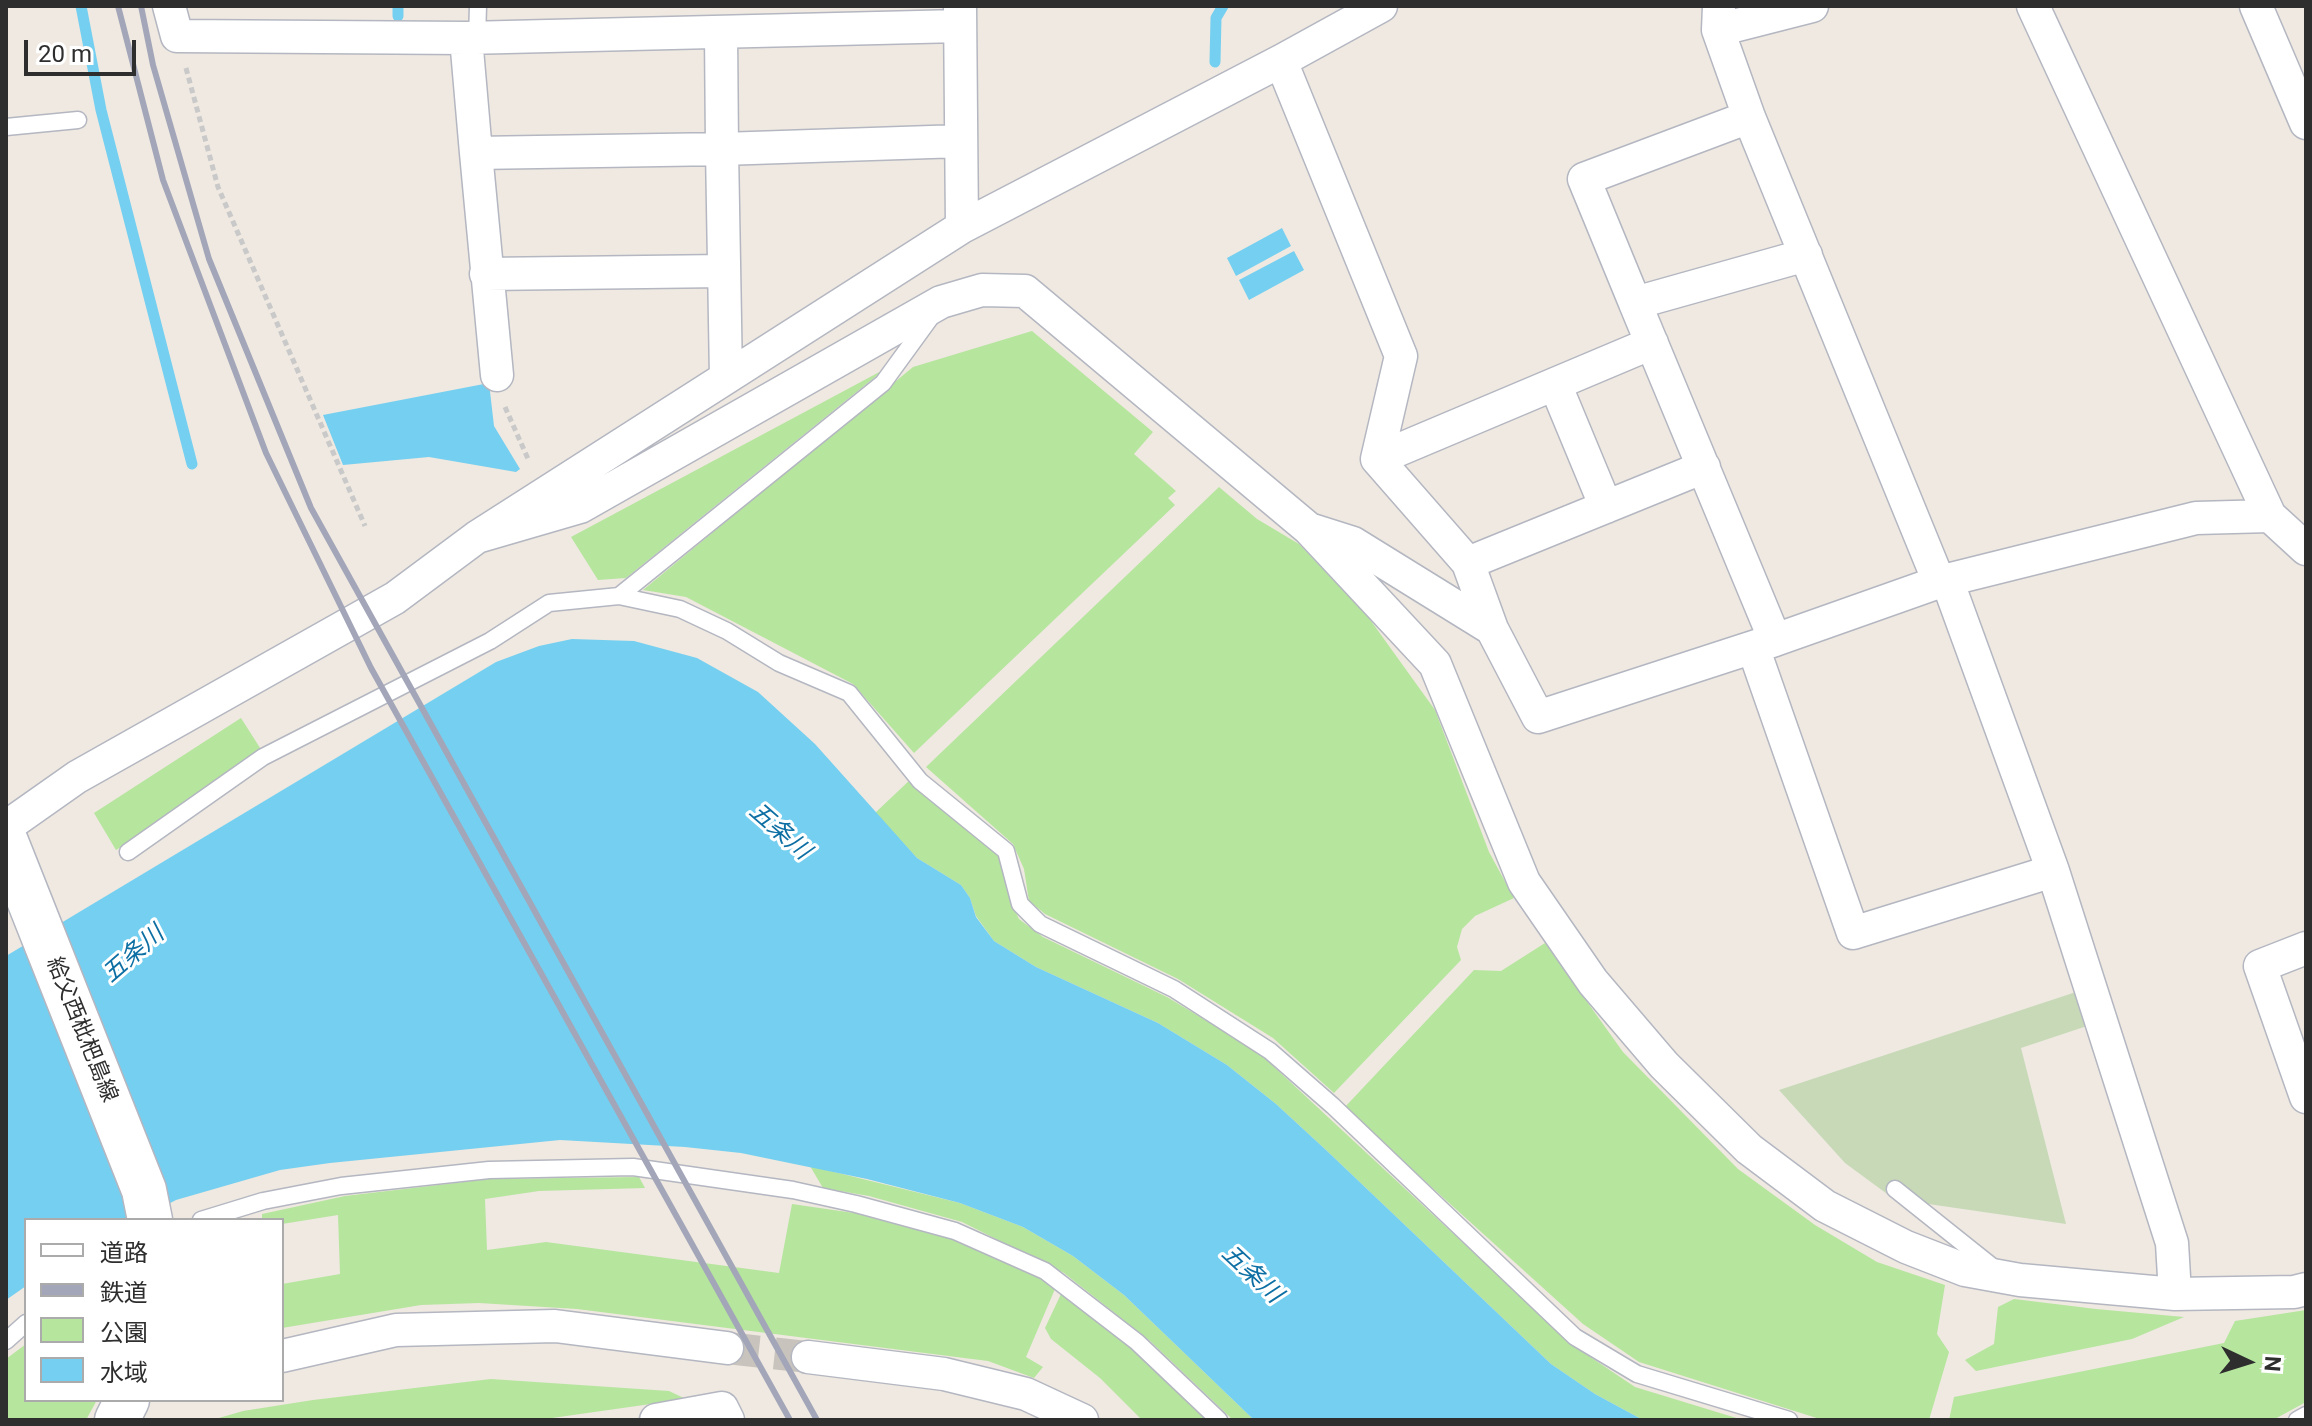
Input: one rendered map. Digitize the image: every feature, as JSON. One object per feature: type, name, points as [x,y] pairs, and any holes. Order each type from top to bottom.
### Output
[{"type":"main road","name":"給父西枇杷島線","points":[[8,843],[144,1190],[150,1218]]},
{"type":"main road","points":[[117,1420],[126,1402]]},
{"type":"street","points":[[8,843],[77,777],[395,598],[477,537],[962,227],[1381,6]]},
{"type":"street","points":[[1812,6],[1718,18],[1749,117],[1943,581],[2053,871],[2172,1243],[2175,1294]]},
{"type":"street","points":[[2033,6],[2270,516],[2306,549]]},
{"type":"street","points":[[2256,6],[2306,123]]},
{"type":"street","points":[[173,21],[472,38],[717,24],[960,16],[962,227]]},
{"type":"street","points":[[717,24],[726,378]]},
{"type":"street","points":[[472,38],[476,153],[497,375]]},
{"type":"street","points":[[1281,61],[1401,356],[1377,459]]},
{"type":"street","points":[[1749,117],[1584,179],[1704,467],[1764,643],[1853,933],[2053,871]]},
{"type":"street","points":[[476,153],[961,141]]},
{"type":"street","points":[[1635,303],[1806,255]]},
{"type":"street","points":[[486,274],[724,271]]},
{"type":"street","points":[[477,537],[580,507],[941,302],[982,290],[1025,291],[1309,529],[1435,664],[1524,882],[1593,982],[1664,1065],[1749,1149],[1825,1206],[1906,1247],[1965,1270],[2005,1277],[2175,1294],[2294,1292],[2306,1289]]},
{"type":"street","points":[[1377,459],[1652,343]]},
{"type":"street","points":[[1555,384],[1606,507]]},
{"type":"street","points":[[1377,459],[1468,563],[1492,629],[1538,717],[1943,581],[2196,518],[2270,516]]},
{"type":"street","points":[[1468,563],[1704,467]]},
{"type":"street","points":[[1309,529],[1353,543],[1492,629]]},
{"type":"street","points":[[2306,948],[2260,966],[2306,1097]]},
{"type":"street","points":[[284,1356],[396,1330],[555,1326],[727,1348]]},
{"type":"street","points":[[808,1357],[944,1374],[1026,1394],[1082,1420]]},
{"type":"street","points":[[656,1420],[722,1408],[728,1420]]},
{"type":"lane","points":[[472,38],[478,6]]},
{"type":"lane","points":[[6,127],[78,120]]},
{"type":"lane","points":[[619,596],[883,383],[941,302]]},
{"type":"lane","points":[[128,852],[263,757],[490,641],[549,603],[619,596],[680,609],[727,631],[779,663],[849,693],[920,781],[1006,851],[1020,904],[1040,924],[1174,989],[1270,1051],[1333,1106],[1575,1337],[1637,1374],[1789,1420]]},
{"type":"lane","points":[[208,1218],[263,1201],[341,1186],[489,1170],[633,1167],[793,1190],[955,1231],[1045,1271],[1137,1342],[1219,1420]]},
{"type":"lane","points":[[1895,1189],[2005,1277]]},
{"type":"lane","points":[[6,1341],[24,1325]]},
{"type":"lane","points":[[2297,1420],[2306,1415]]},
{"type":"path","points":[[173,21],[218,187],[365,526]]},
{"type":"path","points":[[497,375],[508,417],[529,461]]},
{"type":"green space","points":[[1032,331],[1153,432],[1134,454],[1176,491],[1168,498],[1175,505],[914,753],[853,684],[686,597],[643,590],[913,367]]},
{"type":"green space","points":[[885,369],[626,578],[598,580],[571,537]]},
{"type":"green space","points":[[1219,487],[1257,519],[1299,544],[1366,614],[1435,710],[1489,852],[1514,898],[1475,916],[1462,929],[1457,947],[1461,960],[1334,1093],[1273,1038],[1178,979],[1045,914],[1029,901],[1024,869],[1013,844],[926,767]]},
{"type":"green space","points":[[241,718],[262,751],[177,813],[116,850],[94,813]]},
{"type":"green space","points":[[912,778],[998,854],[1019,919],[1043,937],[1167,997],[1257,1051],[1574,1346],[1635,1387],[1743,1420],[1643,1420],[1595,1394],[1551,1364],[1326,1150],[1227,1065],[1158,1023],[1036,967],[994,941],[976,916],[970,898],[961,885],[917,858],[875,813]]},
{"type":"green space","points":[[1545,943],[1623,1052],[1738,1169],[1815,1225],[1877,1262],[1945,1285],[1937,1334],[1949,1352],[1929,1420],[1823,1420],[1639,1362],[1583,1324],[1344,1108],[1474,970],[1501,971]]},
{"type":"green space","points":[[2082,990],[2093,1024],[2021,1048],[2066,1224],[1894,1199],[1845,1163],[1779,1090]]},
{"type":"green space","points":[[810,1166],[960,1203],[1023,1227],[1073,1256],[1124,1295],[1254,1420],[1233,1420],[1150,1341],[1064,1273],[962,1222],[869,1196],[823,1188]]},
{"type":"green space","points":[[639,1177],[645,1188],[539,1191],[485,1199],[487,1250],[546,1242],[779,1273],[792,1204],[854,1213],[955,1240],[1041,1278],[1055,1289],[1026,1357],[1043,1367],[1034,1378],[988,1361],[577,1309],[479,1303],[421,1305],[284,1328],[284,1284],[340,1274],[338,1215],[284,1224],[284,1218],[262,1218],[262,1214],[345,1196],[489,1179]]},
{"type":"green space","points":[[1061,1294],[1135,1349],[1209,1420],[1142,1420],[1100,1378],[1051,1339],[1045,1328]]},
{"type":"green space","points":[[2014,1299],[2184,1317],[2132,1339],[1976,1371],[1965,1360],[1994,1344],[1998,1307]]},
{"type":"green space","points":[[2306,1310],[2306,1402],[2273,1420],[1949,1420],[1954,1397],[2224,1343],[2235,1321]]},
{"type":"green space","points":[[24,1346],[24,1402],[96,1402],[86,1420],[6,1420],[6,1359]]},
{"type":"green space","points":[[491,1379],[669,1391],[686,1399],[538,1420],[212,1420],[243,1411],[313,1400]]},
{"type":"water","points":[[1282,228],[1291,246],[1236,276],[1227,258]]},
{"type":"water","points":[[1294,251],[1304,270],[1249,300],[1239,280]]},
{"type":"water","points":[[489,383],[494,426],[520,469],[516,472],[429,457],[343,465],[323,415]]},
{"type":"water","name":"五条川","points":[[572,639],[634,641],[697,658],[758,692],[815,744],[917,858],[961,885],[970,898],[976,917],[994,941],[1036,967],[1158,1023],[1227,1065],[1326,1150],[1551,1364],[1595,1394],[1643,1420],[1254,1420],[1124,1295],[1073,1256],[1023,1227],[960,1203],[867,1179],[741,1153],[685,1147],[560,1140],[330,1163],[280,1170],[176,1200],[142,1218],[24,1218],[24,1287],[6,1300],[6,956],[496,662],[539,646]]},
{"type":"waterway","points":[[81,6],[101,110],[192,464]]},
{"type":"waterway","points":[[398,6],[398,16]]},
{"type":"waterway","points":[[1215,62],[1216,18],[1223,6]]},
{"type":"tunnel","points":[[727,1348],[808,1357]]},
{"type":"railway","points":[[118,6],[163,180],[266,453],[371,668],[790,1420]]},
{"type":"railway","points":[[141,6],[153,65],[209,259],[311,508],[817,1420]]}]
